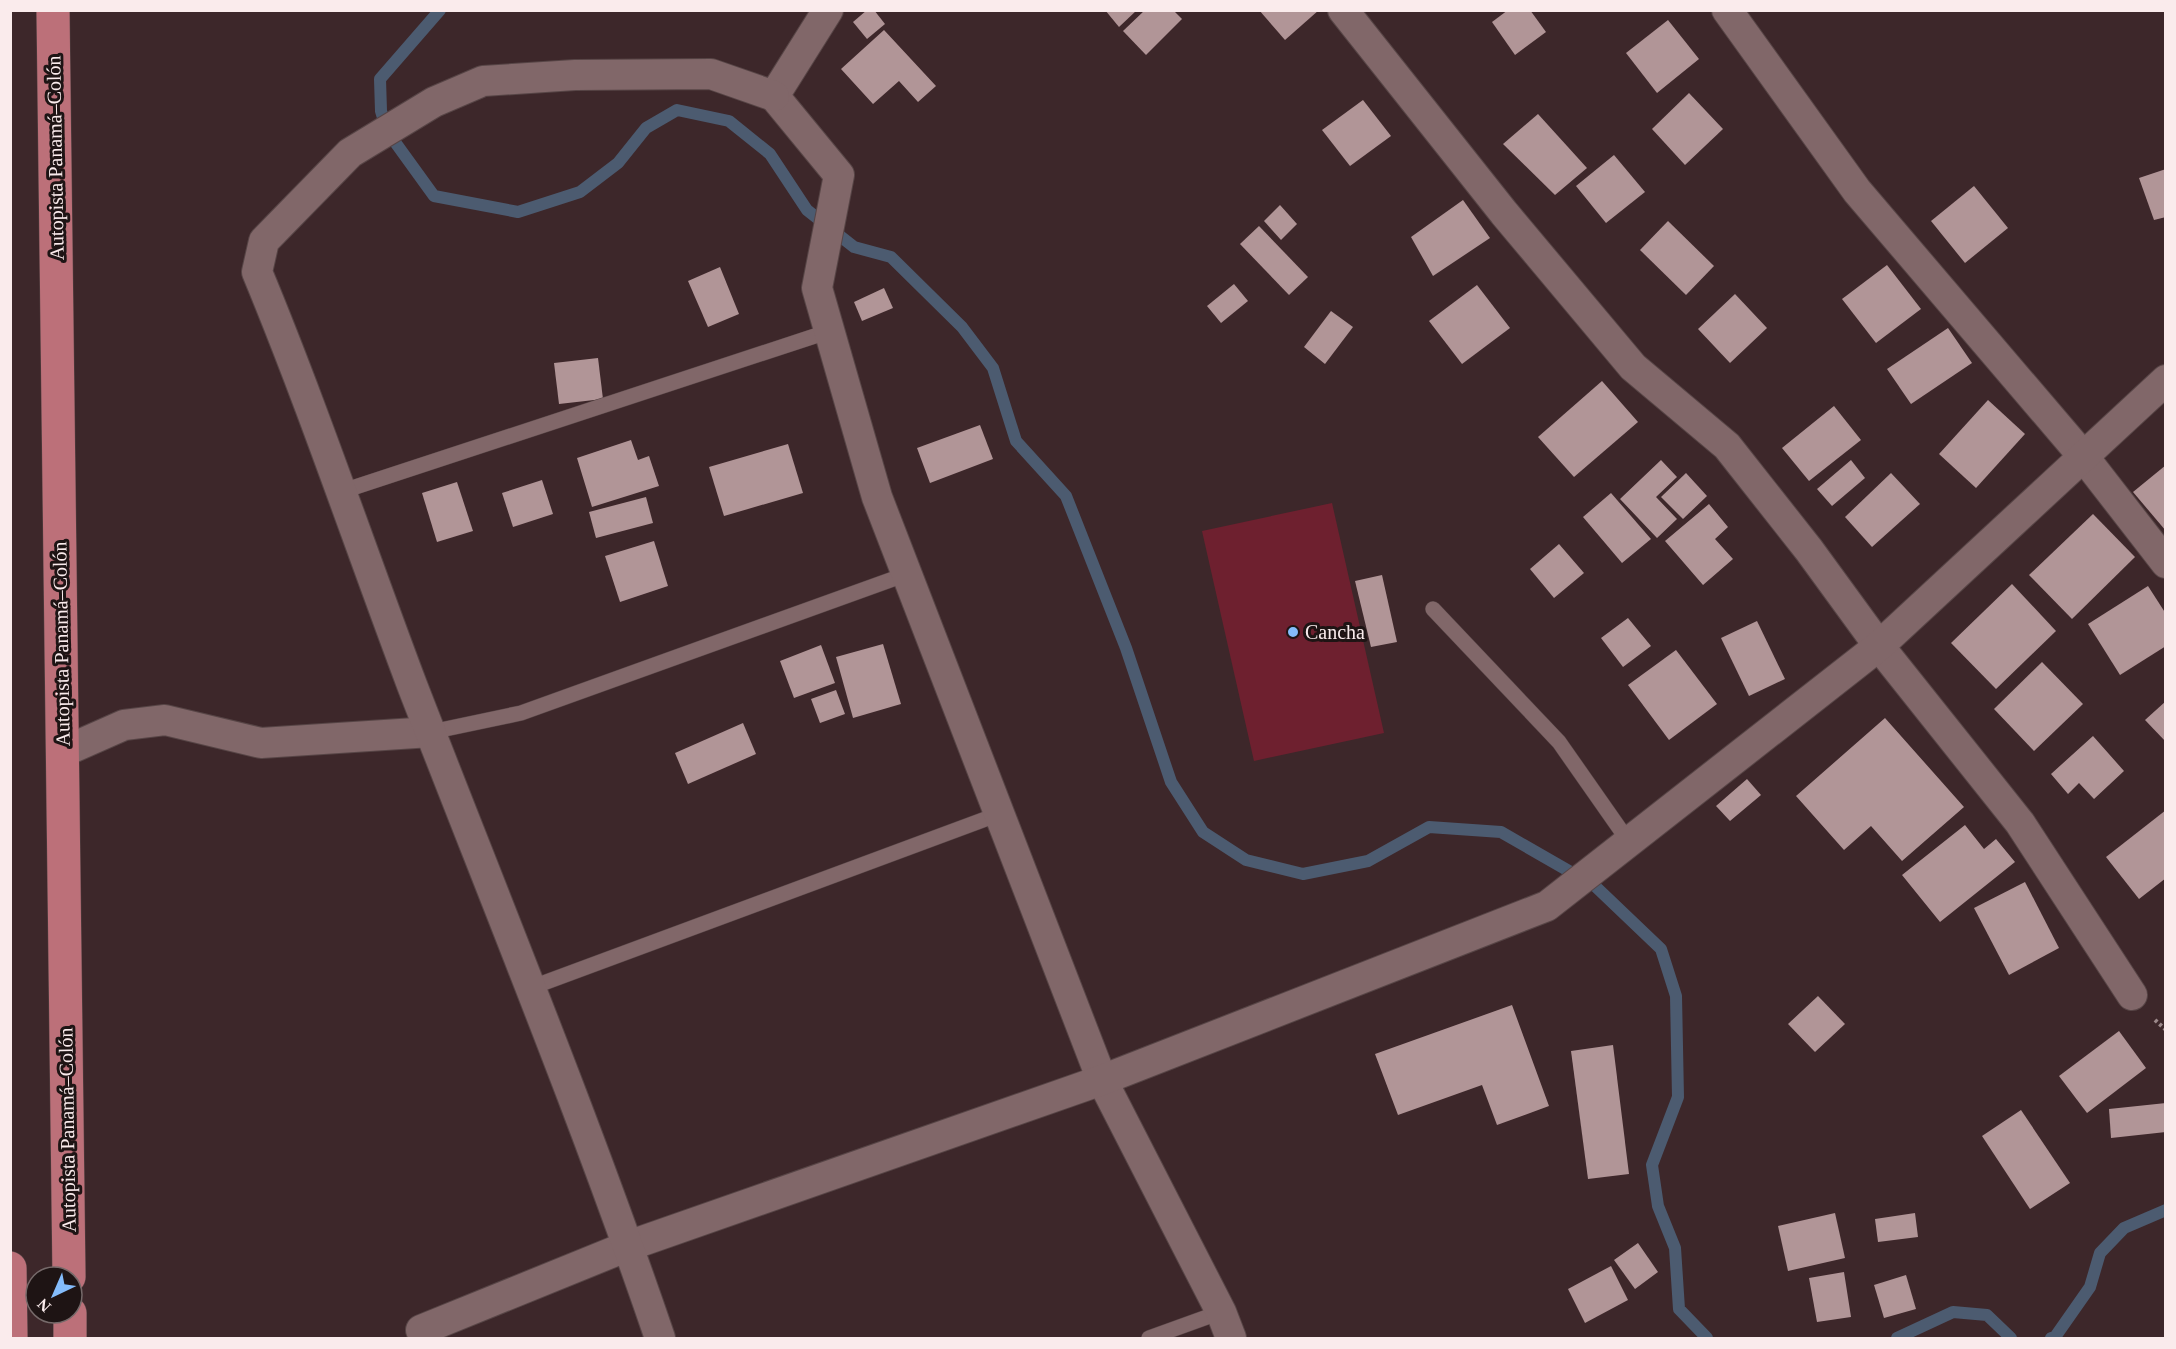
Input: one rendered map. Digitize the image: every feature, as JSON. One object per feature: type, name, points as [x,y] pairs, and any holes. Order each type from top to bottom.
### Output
[{"type":"highway","name":"Autopista Panamá–Colón","points":[[54,10],[69,1265]]},
{"type":"highway","points":[[10,1269],[11,1338]]},
{"type":"street","points":[[774,96],[828,10]]},
{"type":"street","points":[[1343,10],[1504,213],[1633,367],[1727,446],[1809,550],[1880,646],[2020,823],[2132,995]]},
{"type":"street","points":[[1727,10],[1857,191],[2083,456],[2166,563]]},
{"type":"street","points":[[660,1338],[628,1246],[257,272],[264,241],[350,153],[434,102],[483,81],[575,75],[711,74],[774,96],[839,174],[817,288],[877,497],[1102,1080],[1226,1325]]},
{"type":"street","points":[[421,1330],[628,1246],[1102,1080],[1546,906],[1880,646],[2166,380]]},
{"type":"street","points":[[63,752],[124,725],[165,720],[261,743],[431,732]]},
{"type":"lane","points":[[340,492],[830,331]]},
{"type":"lane","points":[[431,732],[521,713],[907,574]]},
{"type":"lane","points":[[1433,609],[1559,742],[1617,850]]},
{"type":"lane","points":[[530,988],[999,813]]},
{"type":"lane","points":[[1149,1338],[1226,1325]]},
{"type":"shaded area","name":"Cancha","points":[[1332,503],[1384,733],[1254,761],[1202,531]]},
{"type":"building","points":[[867,10],[874,10],[885,24],[867,39],[853,22]]},
{"type":"building","points":[[1105,10],[1137,10],[1119,27]]},
{"type":"building","points":[[1145,10],[1173,10],[1182,19],[1146,55],[1123,31]]},
{"type":"building","points":[[1259,10],[1319,10],[1285,40]]},
{"type":"building","points":[[1508,10],[1530,10],[1546,32],[1515,55],[1492,22]]},
{"type":"building","points":[[1668,20],[1699,59],[1657,93],[1626,53]]},
{"type":"building","points":[[884,30],[936,86],[918,102],[899,81],[873,104],[841,69]]},
{"type":"building","points":[[1689,93],[1723,129],[1685,165],[1652,129]]},
{"type":"building","points":[[1363,100],[1391,136],[1350,166],[1322,130]]},
{"type":"building","points":[[1538,114],[1587,168],[1555,195],[1503,144]]},
{"type":"building","points":[[1614,155],[1645,192],[1606,223],[1576,186]]},
{"type":"building","points":[[2166,169],[2166,217],[2154,220],[2139,178]]},
{"type":"building","points":[[1974,186],[2008,228],[1965,263],[1931,221]]},
{"type":"building","points":[[1463,200],[1490,238],[1433,276],[1411,237]]},
{"type":"building","points":[[1280,205],[1297,224],[1281,240],[1264,221]]},
{"type":"building","points":[[1668,221],[1714,266],[1686,295],[1640,250]]},
{"type":"building","points":[[1259,226],[1308,277],[1289,295],[1240,244]]},
{"type":"building","points":[[1887,265],[1921,309],[1876,343],[1842,299]]},
{"type":"building","points":[[720,267],[739,314],[708,327],[688,281]]},
{"type":"building","points":[[1234,284],[1248,301],[1221,323],[1207,306]]},
{"type":"building","points":[[1477,285],[1510,328],[1462,364],[1429,321]]},
{"type":"building","points":[[884,288],[893,308],[862,321],[854,302]]},
{"type":"building","points":[[1735,294],[1767,328],[1730,363],[1698,329]]},
{"type":"building","points":[[1331,311],[1353,327],[1325,364],[1304,347]]},
{"type":"building","points":[[1948,328],[1972,363],[1911,404],[1887,369]]},
{"type":"building","points":[[598,358],[603,399],[559,404],[554,363]]},
{"type":"building","points":[[1602,381],[1638,422],[1574,477],[1538,437]]},
{"type":"building","points":[[1988,400],[2025,434],[1976,488],[1939,454]]},
{"type":"building","points":[[1834,406],[1861,440],[1809,481],[1782,448]]},
{"type":"building","points":[[980,425],[993,459],[930,483],[917,448]]},
{"type":"building","points":[[631,440],[638,460],[649,456],[659,486],[592,507],[577,458]]},
{"type":"building","points":[[788,444],[803,493],[724,516],[709,467]]},
{"type":"building","points":[[1661,460],[1677,477],[1656,497],[1677,519],[1657,538],[1620,499]]},
{"type":"building","points":[[1851,460],[1865,478],[1832,506],[1817,489]]},
{"type":"building","points":[[2166,465],[2166,531],[2133,492]]},
{"type":"building","points":[[1686,473],[1707,496],[1683,519],[1661,497]]},
{"type":"building","points":[[1891,473],[1920,504],[1872,547],[1845,517]]},
{"type":"building","points":[[542,480],[553,514],[513,527],[502,493]]},
{"type":"building","points":[[457,482],[473,531],[437,542],[422,493]]},
{"type":"building","points":[[1611,493],[1651,539],[1622,563],[1583,517]]},
{"type":"building","points":[[646,497],[653,523],[596,538],[589,512]]},
{"type":"building","points":[[1709,504],[1728,527],[1715,539],[1733,559],[1703,585],[1665,541]]},
{"type":"building","points":[[2093,514],[2135,557],[2072,619],[2029,575]]},
{"type":"building","points":[[654,541],[668,586],[620,602],[605,556]]},
{"type":"building","points":[[1559,544],[1584,573],[1554,598],[1530,569]]},
{"type":"building","points":[[1382,575],[1397,642],[1371,647],[1355,581]]},
{"type":"building","points":[[2012,584],[2056,631],[1996,689],[1951,643]]},
{"type":"building","points":[[2148,586],[2166,614],[2166,646],[2120,675],[2088,624]]},
{"type":"building","points":[[1628,618],[1651,646],[1623,667],[1601,638]]},
{"type":"building","points":[[1757,621],[1785,679],[1749,696],[1721,638]]},
{"type":"building","points":[[883,644],[901,704],[853,718],[836,657]]},
{"type":"building","points":[[821,645],[835,683],[794,698],[780,661]]},
{"type":"building","points":[[1676,650],[1717,704],[1669,740],[1628,685]]},
{"type":"building","points":[[2042,662],[2083,704],[2034,751],[1994,709]]},
{"type":"building","points":[[836,690],[845,714],[820,723],[811,699]]},
{"type":"building","points":[[2166,701],[2166,742],[2145,720]]},
{"type":"building","points":[[1885,718],[1964,807],[1902,861],[1871,826],[1844,850],[1796,796]]},
{"type":"building","points":[[743,723],[756,754],[688,784],[675,753]]},
{"type":"building","points":[[2093,736],[2124,771],[2094,799],[2079,783],[2068,794],[2051,774]]},
{"type":"building","points":[[1747,779],[1761,795],[1730,821],[1716,806]]},
{"type":"building","points":[[2166,810],[2166,878],[2139,899],[2106,857]]},
{"type":"building","points":[[1965,825],[1984,849],[1996,839],[2015,862],[1940,922],[1902,875]]},
{"type":"building","points":[[2025,882],[2059,948],[2009,975],[1974,908]]},
{"type":"building","points":[[1818,996],[1845,1024],[1815,1052],[1788,1024]]},
{"type":"building","points":[[1512,1005],[1549,1106],[1497,1125],[1482,1085],[1398,1115],[1375,1054]]},
{"type":"building","points":[[2119,1031],[2146,1068],[2087,1113],[2059,1076]]},
{"type":"building","points":[[1613,1045],[1629,1174],[1588,1179],[1571,1051]]},
{"type":"building","points":[[2166,1103],[2166,1132],[2111,1138],[2109,1109]]},
{"type":"building","points":[[2021,1110],[2070,1183],[2030,1209],[1982,1136]]},
{"type":"building","points":[[1835,1213],[1845,1258],[1788,1271],[1778,1226]]},
{"type":"building","points":[[1915,1213],[1918,1237],[1878,1242],[1875,1219]]},
{"type":"building","points":[[1638,1243],[1658,1272],[1635,1289],[1614,1260]]},
{"type":"building","points":[[1611,1266],[1628,1300],[1585,1323],[1568,1289]]},
{"type":"building","points":[[1844,1272],[1851,1317],[1817,1322],[1809,1278]]},
{"type":"building","points":[[1906,1275],[1916,1309],[1884,1318],[1874,1285]]},
{"type":"waterway","points":[[440,10],[380,79],[381,111],[387,131],[434,196],[518,212],[580,192],[618,163],[646,128],[677,110],[729,121],[770,154],[807,210],[854,247],[891,257],[962,327],[993,368],[1016,441],[1066,496],[1126,648],[1171,782],[1203,832],[1246,860],[1303,874],[1368,861],[1429,827],[1501,832],[1595,886],[1661,949],[1676,996],[1678,1097],[1652,1165],[1658,1206],[1675,1248],[1679,1309],[1707,1338]]},
{"type":"waterway","points":[[2051,1338],[2055,1337],[2090,1287],[2100,1253],[2124,1228],[2166,1210]]},
{"type":"waterway","points":[[1897,1338],[1953,1312],[1987,1315],[2011,1338]]},
{"type":"place","name":"Cancha","points":[[1293,632]]}]
